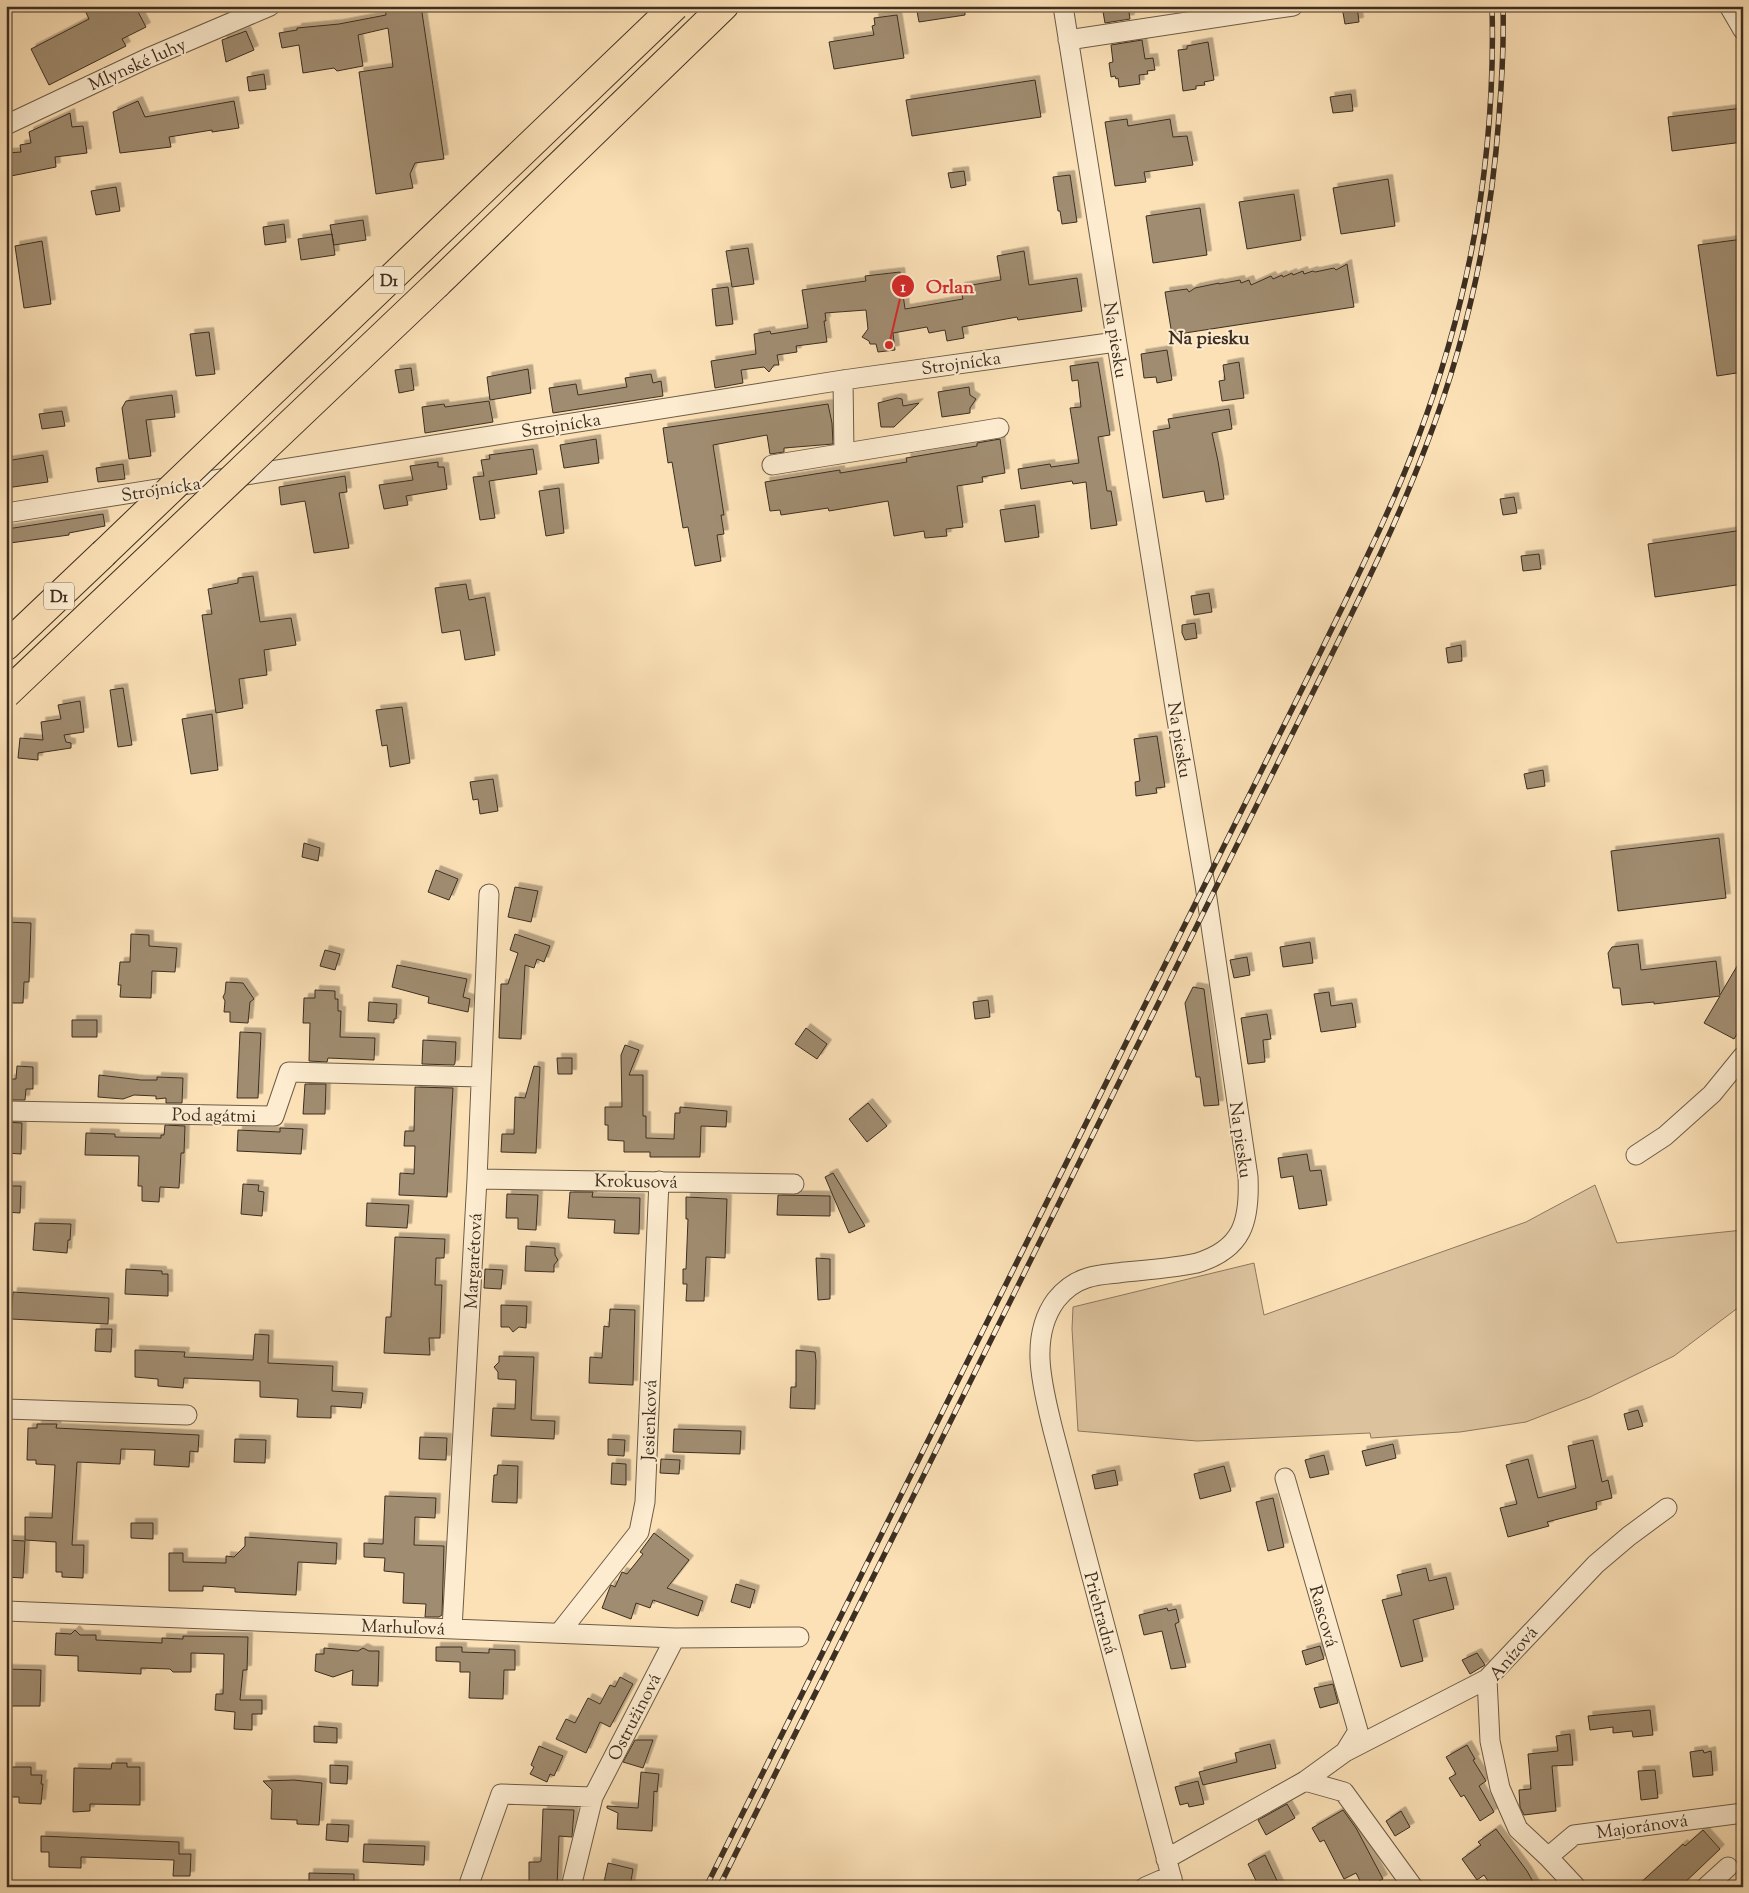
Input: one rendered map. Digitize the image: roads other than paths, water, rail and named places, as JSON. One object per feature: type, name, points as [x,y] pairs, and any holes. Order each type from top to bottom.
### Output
[{"type":"highway","name":"D1","points":[[9,643],[675,6]]},
{"type":"highway","name":"D1","points":[[6,694],[724,6]]},
{"type":"street","name":"Mlynské luhy","points":[[6,125],[148,58],[270,6]]},
{"type":"street","name":"Na piesku","points":[[1041,1336],[1047,1316],[1053,1305],[1060,1296],[1078,1282],[1104,1275],[1180,1266],[1210,1259],[1229,1246],[1236,1238],[1246,1219],[1249,1206],[1248,1177],[1205,885],[1063,6]]},
{"type":"street","points":[[1068,40],[1293,6]]},
{"type":"street","points":[[1729,6],[1743,30]]},
{"type":"street","name":"Strojnícka","points":[[6,513],[843,380],[1116,342]]},
{"type":"street","points":[[843,380],[844,453]]},
{"type":"street","points":[[772,465],[999,428]]},
{"type":"street","name":"Margarétová","points":[[452,1629],[477,1179],[489,894]]},
{"type":"street","points":[[1636,1155],[1665,1136],[1712,1094],[1743,1056]]},
{"type":"street","name":"Pod agátmi","points":[[6,1111],[274,1116],[289,1072],[480,1077]]},
{"type":"street","name":"Krokusová","points":[[477,1179],[794,1184]]},
{"type":"street","name":"Jesienková","points":[[560,1632],[639,1532],[645,1502],[659,1181]]},
{"type":"street","name":"Priehradná","points":[[1041,1336],[1042,1375],[1053,1430],[1166,1859],[1176,1884]]},
{"type":"street","points":[[6,1410],[187,1415]]},
{"type":"street","name":"Rascová","points":[[1284,1478],[1358,1731],[1345,1752]]},
{"type":"street","name":"Anízová","points":[[1576,1887],[1548,1856],[1518,1829],[1500,1788],[1490,1741],[1487,1679],[1596,1564],[1629,1536],[1667,1508]]},
{"type":"street","name":"Marhuľová","points":[[6,1611],[675,1638],[799,1637]]},
{"type":"street","name":"Ostružinová","points":[[571,1887],[593,1797],[675,1638]]},
{"type":"street","points":[[1166,1859],[1305,1781],[1345,1752],[1487,1679]]},
{"type":"street","points":[[1305,1781],[1344,1792],[1413,1887]]},
{"type":"street","points":[[468,1887],[501,1794],[593,1797]]},
{"type":"street","name":"Majoránová","points":[[1548,1856],[1574,1835],[1743,1813]]},
{"type":"street","points":[[1706,1887],[1728,1867]]},
{"type":"street","points":[[1145,1887],[1161,1880],[1176,1884]]},
{"type":"railway","points":[[706,1887],[1321,651],[1396,492],[1418,438],[1452,333],[1476,226],[1489,117],[1492,6]]},
{"type":"railway","points":[[719,1887],[1331,656],[1405,499],[1441,406],[1454,366],[1475,284],[1490,200],[1495,158],[1502,61],[1503,6]]},
{"type":"place","name":"Orlan","points":[[889,345]]},
{"type":"district","name":"Na piesku","points":[[1209,337]]}]
